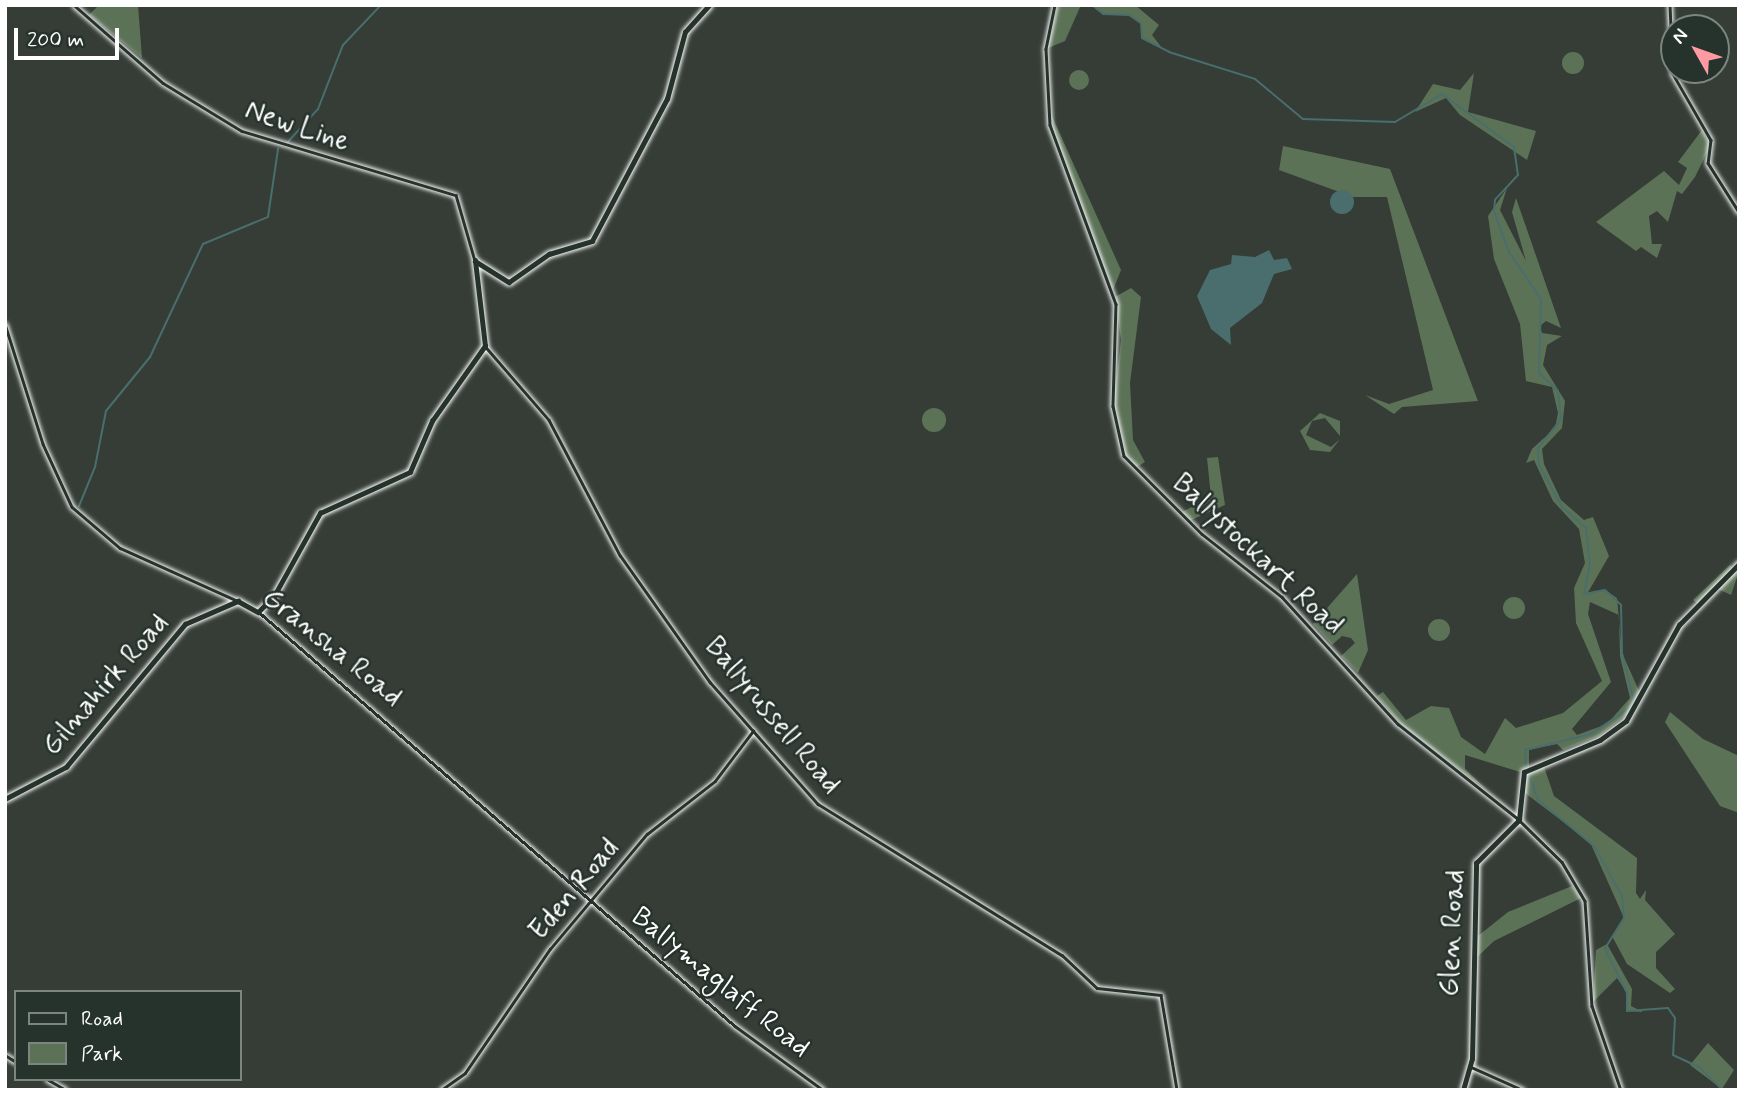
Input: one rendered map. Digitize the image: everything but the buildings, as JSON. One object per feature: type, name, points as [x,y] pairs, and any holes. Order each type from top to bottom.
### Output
[{"type":"street","name":"New Line","points":[[74,5],[163,83],[242,131],[459,197],[475,261]]},
{"type":"street","points":[[475,261],[509,282],[548,254],[594,239],[667,99],[685,32],[709,5]]},
{"type":"street","name":"Ballystockart Road","points":[[1055,5],[1046,49],[1050,125],[1115,304],[1113,406],[1124,456],[1202,534],[1282,597],[1398,724],[1519,820],[1562,862],[1585,901],[1592,1006],[1621,1090]]},
{"type":"street","points":[[1670,5],[1673,74],[1711,140],[1708,163],[1739,212]]},
{"type":"street","points":[[258,611],[274,596],[320,513],[410,472],[438,411],[485,346],[475,261]]},
{"type":"street","name":"Gransha Road","points":[[5,324],[41,437],[72,507],[120,548],[258,611],[594,904]]},
{"type":"street","name":"Ballyrussell Road","points":[[485,346],[549,420],[620,555],[710,682],[818,804],[845,824],[1038,939],[1097,988],[1161,995],[1177,1090]]},
{"type":"street","points":[[1519,820],[1527,771],[1600,740],[1626,721],[1679,625],[1739,564]]},
{"type":"street","name":"Gilnahirk Road","points":[[5,799],[66,767],[185,624],[238,600]]},
{"type":"street","name":"Eden Road","points":[[442,1090],[465,1073],[508,1005],[594,904],[648,834],[715,781],[754,730]]},
{"type":"street","name":"Glen Road","points":[[1463,1090],[1471,1067],[1474,869],[1519,820]]},
{"type":"street","name":"Ballymaglaff Road","points":[[594,904],[745,1034],[823,1090]]},
{"type":"street","points":[[1471,1067],[1523,1090]]},
{"type":"street","points":[[50,1081],[66,1090]]},
{"type":"green space","points":[[99,5],[138,5],[142,58],[89,15]]},
{"type":"green space","points":[[1058,5],[1081,5],[1065,41],[1048,48]]},
{"type":"green space","points":[[1092,5],[1135,5],[1159,25],[1152,35],[1162,48],[1142,38],[1141,23],[1126,14],[1103,14]]},
{"type":"green space","points":[[1573,52],[1581,55],[1584,63],[1581,71],[1573,74],[1565,71],[1562,63],[1565,55]]},
{"type":"green space","points":[[1075,70],[1083,70],[1089,80],[1083,90],[1075,90],[1069,84],[1069,76]]},
{"type":"green space","points":[[1474,73],[1468,112],[1536,131],[1527,160],[1460,115],[1446,98],[1415,112],[1433,84],[1460,90]]},
{"type":"green space","points":[[1051,114],[1121,270],[1113,290],[1054,135]]},
{"type":"green space","points":[[1702,130],[1710,146],[1695,177],[1682,194],[1677,191],[1668,222],[1657,211],[1649,216],[1652,244],[1662,244],[1657,258],[1641,247],[1636,251],[1596,222],[1664,171],[1679,185],[1687,168],[1678,162]]},
{"type":"green space","points":[[1283,146],[1390,169],[1478,401],[1402,407],[1394,414],[1365,395],[1389,404],[1433,390],[1387,197],[1353,197],[1279,170]]},
{"type":"green space","points":[[1507,188],[1500,210],[1526,261],[1512,212],[1516,198],[1561,328],[1546,321],[1540,326],[1542,333],[1562,336],[1547,345],[1543,365],[1565,401],[1562,428],[1542,449],[1544,464],[1561,500],[1584,520],[1593,517],[1609,556],[1587,594],[1605,590],[1617,598],[1619,615],[1590,602],[1588,614],[1611,682],[1572,729],[1577,735],[1607,724],[1630,698],[1620,656],[1619,622],[1622,653],[1640,693],[1629,713],[1599,736],[1563,750],[1557,744],[1529,750],[1529,767],[1520,772],[1465,755],[1465,769],[1488,791],[1404,727],[1377,696],[1383,692],[1406,720],[1431,706],[1449,708],[1461,737],[1485,754],[1505,718],[1516,728],[1563,713],[1602,681],[1576,623],[1574,588],[1585,563],[1579,529],[1553,501],[1534,460],[1526,463],[1532,449],[1555,428],[1558,413],[1552,387],[1526,381],[1520,324],[1494,259],[1488,216]]},
{"type":"green space","points":[[1131,288],[1141,297],[1130,383],[1133,440],[1145,462],[1135,468],[1119,445],[1113,406],[1121,340],[1115,297]]},
{"type":"green space","points":[[934,408],[945,415],[946,420],[939,431],[934,432],[923,425],[922,420],[929,409]]},
{"type":"green space","points":[[1320,413],[1340,421],[1340,436],[1325,418],[1312,421],[1306,435],[1331,447],[1340,439],[1330,452],[1310,450],[1300,431]]},
{"type":"green space","points":[[1218,457],[1225,505],[1189,521],[1180,513],[1211,497],[1207,458]]},
{"type":"green space","points":[[1730,565],[1738,574],[1731,595],[1716,588],[1701,607],[1693,600]]},
{"type":"green space","points":[[1357,574],[1368,650],[1358,673],[1341,656],[1355,643],[1351,638],[1342,636],[1332,645],[1313,624]]},
{"type":"green space","points":[[1514,597],[1522,600],[1525,608],[1522,616],[1514,619],[1506,616],[1503,608],[1506,600]]},
{"type":"green space","points":[[1439,619],[1447,622],[1450,630],[1447,638],[1439,641],[1431,638],[1428,630],[1431,622]]},
{"type":"green space","points":[[1670,712],[1703,739],[1739,756],[1739,813],[1720,806],[1665,722]]},
{"type":"green space","points":[[1542,761],[1554,796],[1637,858],[1636,893],[1640,899],[1646,890],[1645,900],[1675,934],[1656,952],[1656,968],[1675,989],[1670,993],[1627,964],[1612,936],[1624,918],[1590,842],[1525,793],[1527,775]]},
{"type":"green space","points":[[1572,886],[1581,898],[1494,941],[1472,962],[1478,936],[1508,912]]},
{"type":"green space","points":[[1607,944],[1632,989],[1631,1006],[1643,1012],[1627,1011],[1627,993],[1617,978],[1593,1002],[1596,950]]},
{"type":"green space","points":[[1708,1043],[1734,1070],[1722,1089],[1690,1065]]},
{"type":"water","points":[[1342,190],[1353,197],[1354,202],[1347,213],[1342,214],[1331,207],[1330,202],[1337,191]]},
{"type":"water","points":[[1269,250],[1274,260],[1287,258],[1292,269],[1274,274],[1262,303],[1230,328],[1231,345],[1211,329],[1197,296],[1210,270],[1231,264],[1232,255],[1255,257]]},
{"type":"waterway","points":[[285,145],[318,109],[343,45],[381,5]]},
{"type":"waterway","points":[[1092,5],[1103,14],[1129,15],[1141,23],[1142,38],[1169,52],[1255,79],[1303,119],[1395,122],[1442,94],[1514,147],[1518,175],[1495,200],[1494,211],[1509,252],[1541,299],[1539,373],[1558,391],[1561,419],[1538,448],[1539,465],[1562,507],[1586,528],[1590,564],[1584,594],[1605,590],[1621,605],[1622,653],[1634,701]]},
{"type":"waterway","points":[[79,506],[95,467],[106,411],[150,357],[203,244],[268,217],[278,149]]},
{"type":"waterway","points":[[1526,768],[1525,750],[1591,734],[1632,706]]},
{"type":"waterway","points":[[1528,773],[1538,800],[1594,846],[1622,896],[1624,918],[1605,949],[1627,993],[1627,1011],[1668,1008],[1675,1018],[1673,1055],[1699,1067],[1723,1090]]}]
